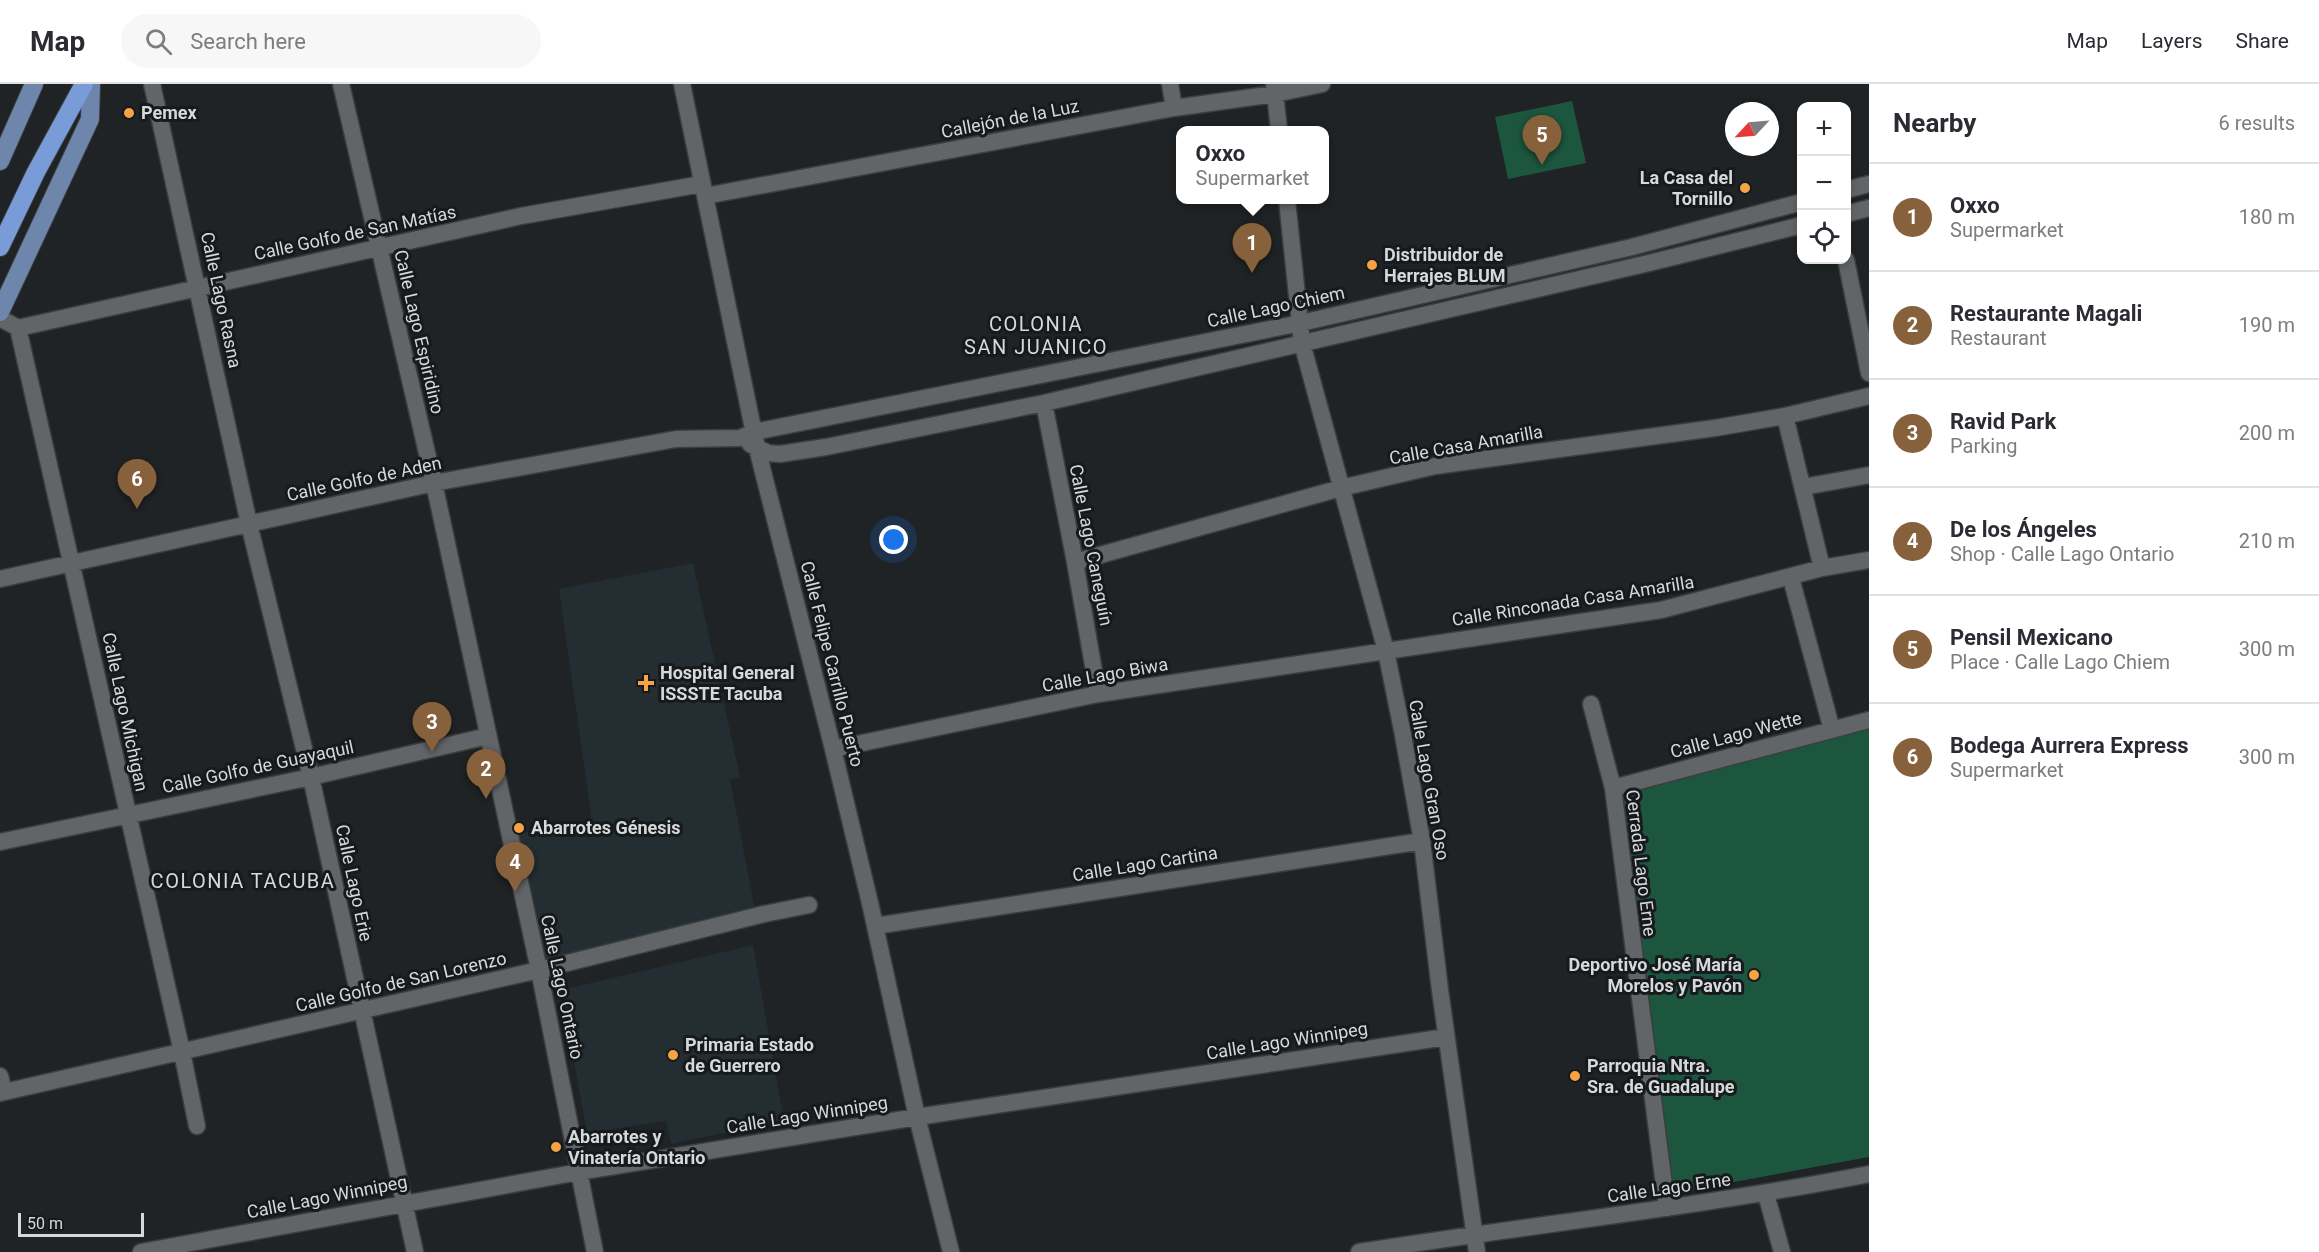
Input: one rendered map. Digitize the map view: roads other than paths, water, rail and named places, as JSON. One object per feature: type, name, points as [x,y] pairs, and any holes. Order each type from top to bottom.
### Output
[{"type":"highway","points":[[0,247],[36,172],[84,84]]},
{"type":"main road","points":[[0,162],[34,84]]},
{"type":"main road","points":[[0,312],[90,119],[91,84]]},
{"type":"street","name":"Calle Lago Rasna","points":[[153,84],[249,524]]},
{"type":"street","name":"Calle Lago Espiridino","points":[[340,84],[434,483]]},
{"type":"street","name":"Calle Felipe Carrillo Puerto","points":[[682,84],[750,439],[833,749],[917,1117],[951,1252]]},
{"type":"street","points":[[1170,84],[1174,108]]},
{"type":"street","name":"Callejón de la Luz","points":[[703,190],[1275,89],[1322,84]]},
{"type":"street","points":[[1275,89],[1280,126]]},
{"type":"street","points":[[1851,189],[1869,184]]},
{"type":"street","name":"Calle Golfo de San Matías","points":[[18,328],[521,216],[703,190]]},
{"type":"street","name":"Calle Lago Chiem","points":[[750,439],[1301,322],[1632,247],[1797,203]]},
{"type":"street","name":"Calle Lago Gran Oso","points":[[1287,204],[1302,342],[1386,651],[1422,841],[1446,1037],[1477,1252]]},
{"type":"street","points":[[1851,212],[1869,207]]},
{"type":"street","points":[[750,439],[780,454],[826,447],[1044,403],[1649,263],[1797,226]]},
{"type":"street","points":[[1847,264],[1869,373]]},
{"type":"street","points":[[0,318],[18,328]]},
{"type":"street","name":"Calle Lago Michigan","points":[[18,328],[73,563],[127,815],[182,1052],[196,1126]]},
{"type":"street","name":"Calle Casa Amarilla","points":[[1075,562],[1341,489],[1435,466],[1714,428],[1785,416],[1869,396]]},
{"type":"street","name":"Calle Lago Caneguín","points":[[1044,403],[1098,694]]},
{"type":"street","points":[[1785,416],[1821,568]]},
{"type":"street","name":"Calle Golfo de Aden","points":[[0,579],[434,483],[676,439],[750,439]]},
{"type":"street","points":[[1803,487],[1869,475]]},
{"type":"street","name":"Calle Lago Ontario","points":[[434,483],[539,970],[595,1252]]},
{"type":"street","name":"Calle Lago Erie","points":[[249,524],[311,777],[415,1252]]},
{"type":"street","name":"Calle Rinconada Casa Amarilla","points":[[1386,651],[1661,610],[1791,578],[1821,568],[1869,560]]},
{"type":"street","points":[[1791,578],[1832,730]]},
{"type":"street","name":"Calle Lago Biwa","points":[[833,749],[1098,694],[1386,651]]},
{"type":"street","name":"Cerrada Lago Erne","points":[[1591,704],[1613,788],[1666,1208]]},
{"type":"street","name":"Calle Lago Wette","points":[[1613,788],[1869,720]]},
{"type":"street","name":"Calle Golfo de Guayaquil","points":[[0,842],[311,777],[488,736]]},
{"type":"street","name":"Calle Lago Cartina","points":[[875,926],[1422,841]]},
{"type":"street","name":"Calle Golfo de San Lorenzo","points":[[1,1087],[182,1052],[539,970],[753,916],[809,905]]},
{"type":"street","name":"Calle Lago Winnipeg","points":[[141,1252],[404,1202],[579,1172],[917,1117],[1446,1037]]},
{"type":"street","name":"Calle Lago Erne","points":[[1359,1252],[1766,1194],[1869,1174]]},
{"type":"street","points":[[1766,1194],[1782,1252]]},
{"type":"place","name":"Pemex","points":[[129,113]]},
{"type":"place","name":"Pensil Mexicano","points":[[1542,165]]},
{"type":"place","name":"La Casa del Tornillo","points":[[1745,188]]},
{"type":"place","name":"Distribuidor de Herrajes BLUM","points":[[1372,265]]},
{"type":"place","name":"Oxxo","points":[[1252,273]]},
{"type":"place","name":"Bodega Aurrera Express","points":[[137,509]]},
{"type":"place","name":"Hospital General ISSSTE Tacuba","points":[[646,683]]},
{"type":"place","name":"Ravid Park","points":[[432,752]]},
{"type":"place","name":"Restaurante Magali","points":[[486,799]]},
{"type":"place","name":"Abarrotes Génesis","points":[[519,828]]},
{"type":"place","name":"De los Ángeles","points":[[515,892]]},
{"type":"place","name":"Deportivo José María Morelos y Pavón","points":[[1754,975]]},
{"type":"place","name":"Primaria Estado de Guerrero","points":[[673,1055]]},
{"type":"place","name":"Parroquia Ntra. Sra. de Guadalupe","points":[[1575,1076]]},
{"type":"place","name":"Abarrotes y Vinatería Ontario","points":[[556,1147]]},
{"type":"district","name":"COLONIA SAN JUANICO","points":[[1036,336]]},
{"type":"district","name":"COLONIA TACUBA","points":[[243,881]]}]
